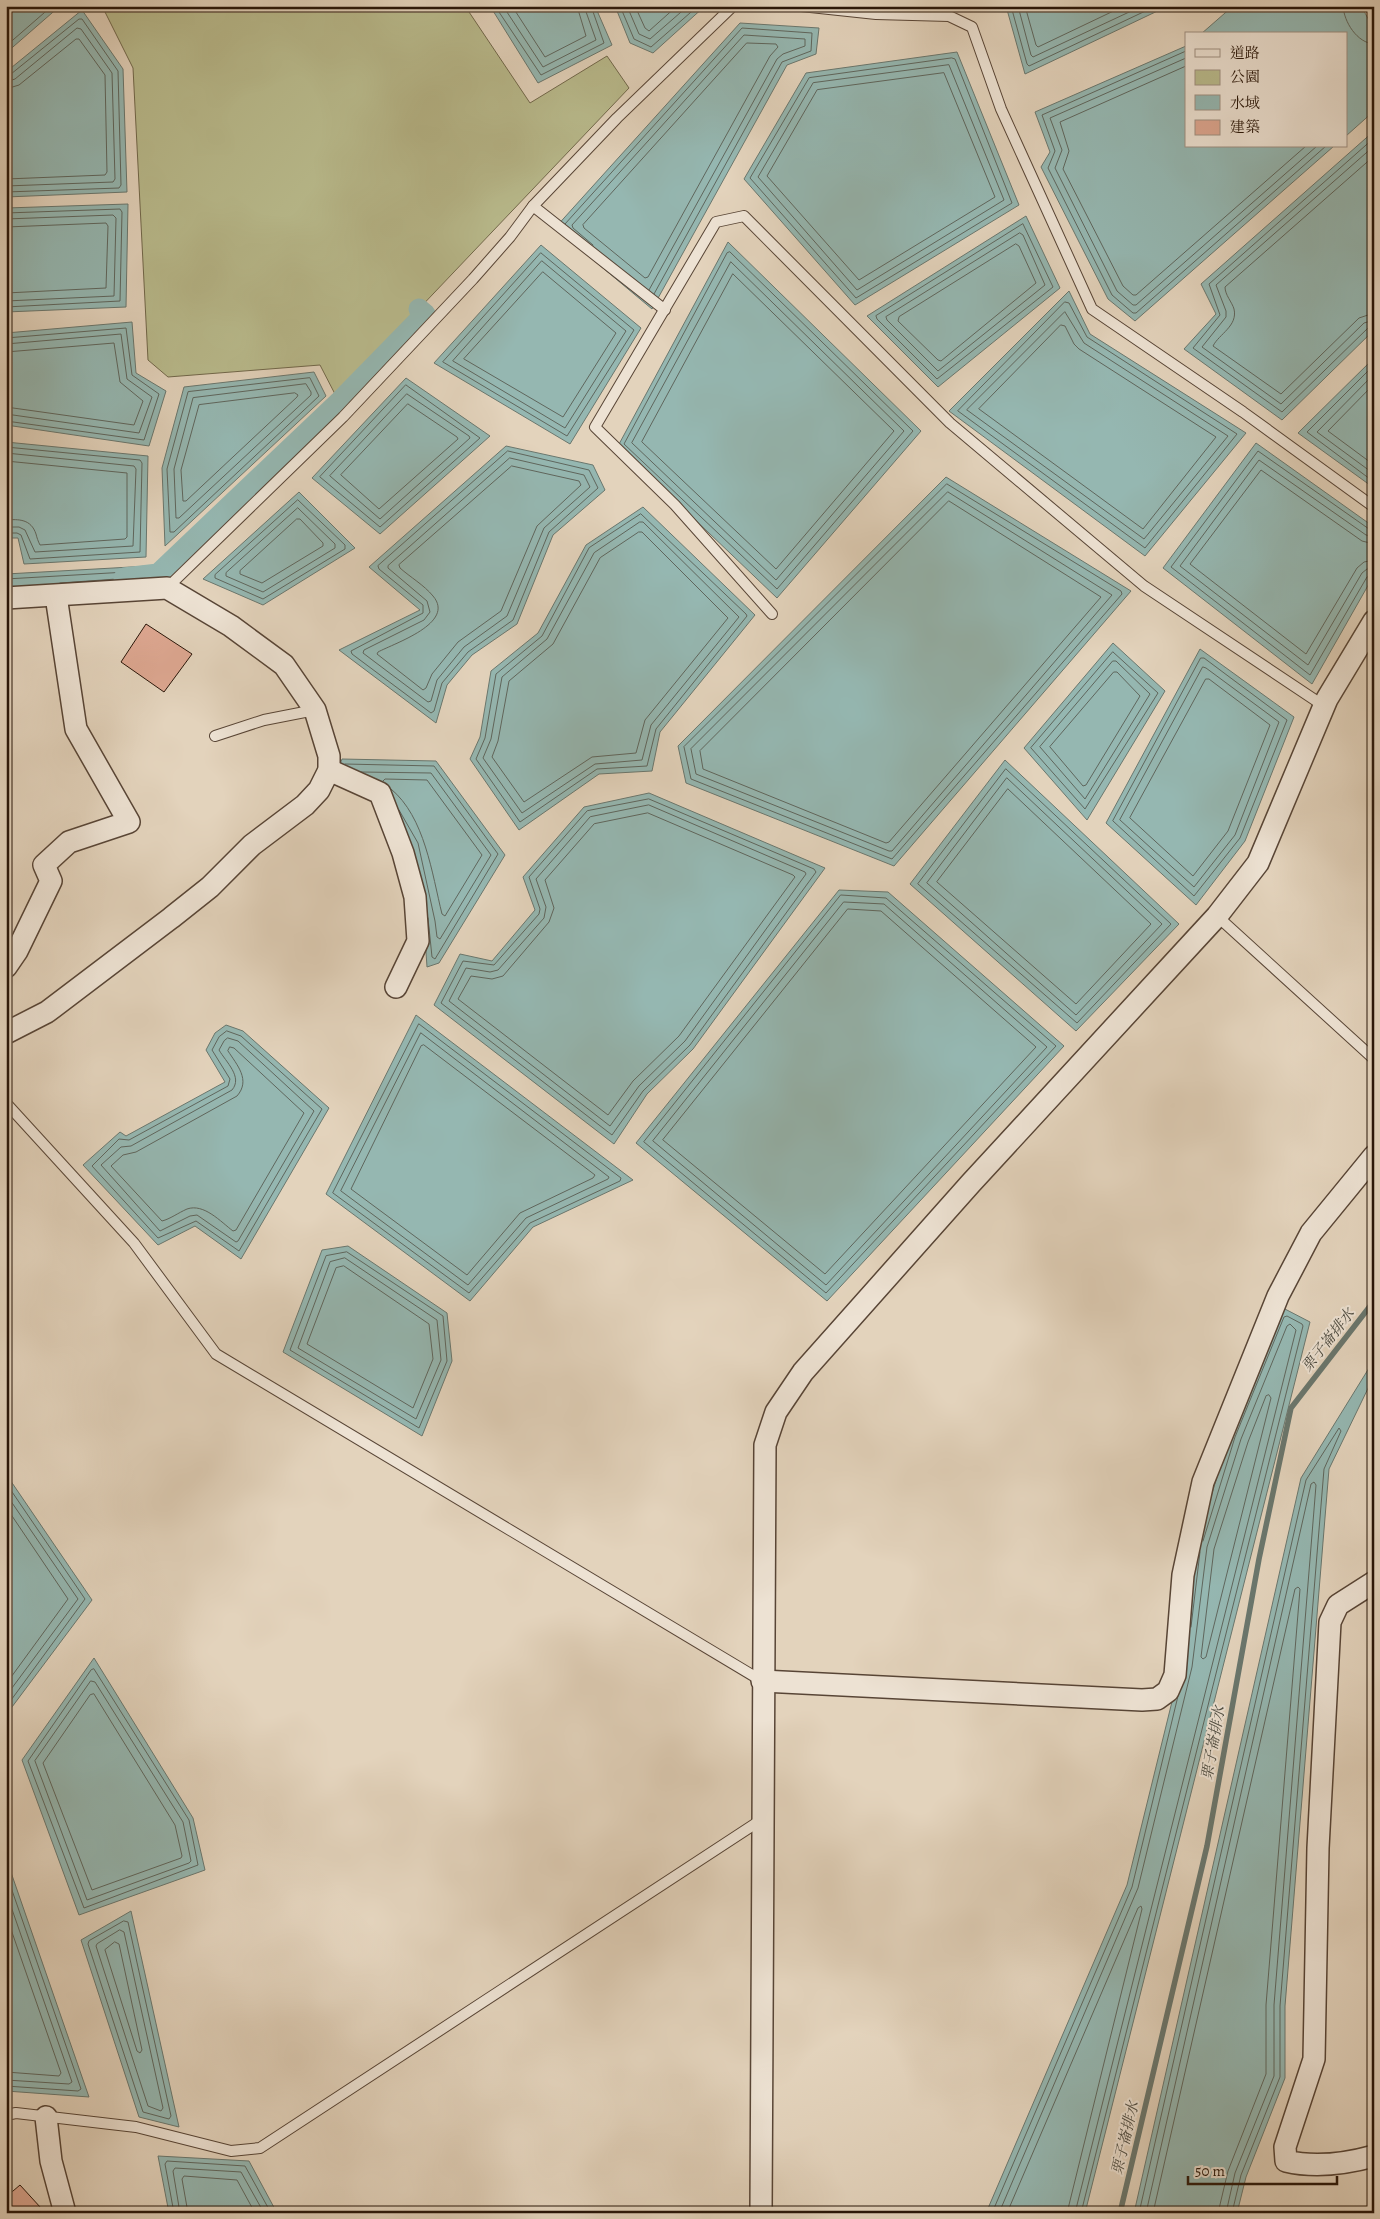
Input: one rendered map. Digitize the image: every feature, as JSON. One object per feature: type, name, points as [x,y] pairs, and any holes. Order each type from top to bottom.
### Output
[{"type":"street","points":[[6,598],[167,588],[231,626],[284,665],[315,710],[329,756],[329,770],[319,790],[305,805],[252,845],[210,886],[179,912],[47,1012],[6,1033]]},
{"type":"street","points":[[6,966],[17,951],[51,881],[44,865],[69,842],[129,822],[76,729],[56,596]]},
{"type":"street","points":[[761,2213],[764,1941],[761,1820],[765,1445],[776,1412],[803,1372],[971,1183],[1217,916],[1258,863],[1324,706],[1374,621]]},
{"type":"street","points":[[329,770],[380,793],[403,853],[415,897],[418,941],[396,987]]},
{"type":"street","points":[[762,1681],[1142,1700],[1157,1699],[1168,1691],[1175,1675],[1183,1575],[1203,1482],[1278,1296],[1312,1233],[1374,1156]]},
{"type":"street","points":[[1374,1582],[1338,1605],[1330,1622],[1318,1848],[1314,2059],[1285,2147],[1286,2161],[1299,2164],[1347,2163],[1374,2156]]},
{"type":"street","points":[[46,2117],[51,2161],[65,2213]]},
{"type":"lane","points":[[167,588],[343,417],[473,279],[534,206],[617,118],[733,6]]},
{"type":"lane","points":[[801,6],[876,14],[948,16],[972,27],[1001,109],[1092,309],[1243,412],[1374,507]]},
{"type":"lane","points":[[534,206],[665,310]]},
{"type":"lane","points":[[772,614],[675,505],[595,427],[716,222],[744,216],[950,423],[1144,586],[1324,706]]},
{"type":"lane","points":[[215,736],[264,720],[315,710]]},
{"type":"lane","points":[[1217,916],[1374,1059]]},
{"type":"lane","points":[[6,1103],[134,1243],[216,1354],[762,1681]]},
{"type":"lane","points":[[6,2114],[16,2113],[136,2127],[231,2150],[260,2148],[761,1820]]},
{"type":"green space","points":[[102,6],[465,6],[530,103],[607,56],[629,88],[336,396],[320,365],[168,377],[148,360],[133,68]]},
{"type":"water","points":[[6,6],[60,6],[6,53]]},
{"type":"water","points":[[490,6],[595,6],[612,45],[538,83]]},
{"type":"water","points":[[615,6],[705,6],[653,53],[630,43]]},
{"type":"water","points":[[1006,6],[1168,6],[1025,74]]},
{"type":"water","points":[[1233,6],[1361,6],[1374,29],[1374,111],[1348,134],[1348,32],[1203,32]]},
{"type":"water","points":[[82,10],[123,69],[127,192],[6,197],[6,72]]},
{"type":"water","points":[[740,23],[819,28],[816,54],[787,65],[652,309],[555,228]]},
{"type":"water","points":[[1185,46],[1185,148],[1332,148],[1135,321],[1108,299],[1041,167],[1050,152],[1035,112]]},
{"type":"water","points":[[957,52],[1019,205],[855,305],[744,179],[806,73]]},
{"type":"water","points":[[1374,131],[1374,330],[1282,420],[1184,349],[1216,314],[1201,284]]},
{"type":"water","points":[[128,204],[126,307],[6,312],[6,208]]},
{"type":"water","points":[[1026,216],[1060,288],[938,387],[867,316]]},
{"type":"water","points":[[728,242],[921,431],[777,598],[618,446]]},
{"type":"water","points":[[541,245],[641,328],[570,444],[434,363]]},
{"type":"water","points":[[1069,291],[1090,334],[1246,433],[1145,556],[949,411]]},
{"type":"water","points":[[132,322],[136,373],[166,391],[149,446],[6,425],[6,333]]},
{"type":"water","points":[[1374,358],[1374,488],[1298,433]]},
{"type":"water","points":[[314,372],[326,396],[165,546],[162,468],[184,387]]},
{"type":"water","points":[[406,378],[490,436],[380,534],[312,478]]},
{"type":"water","points":[[6,442],[148,456],[146,557],[24,564],[18,538],[6,538]]},
{"type":"water","points":[[1256,443],[1374,527],[1374,575],[1312,684],[1163,568]]},
{"type":"water","points":[[506,446],[593,465],[605,490],[553,535],[517,624],[472,655],[447,685],[436,723],[339,650],[420,610],[369,567]]},
{"type":"water","points":[[946,477],[1131,591],[894,866],[686,783],[678,746]]},
{"type":"water","points":[[299,492],[355,548],[263,605],[203,579]]},
{"type":"water","points":[[643,507],[755,615],[660,732],[652,771],[599,774],[519,830],[470,759],[480,737],[491,671],[538,633],[586,545]]},
{"type":"water","points":[[149,566],[156,581],[6,591],[6,574]]},
{"type":"water","points":[[1113,643],[1165,691],[1087,820],[1024,748]]},
{"type":"water","points":[[1200,649],[1294,717],[1245,841],[1196,905],[1106,823]]},
{"type":"water","points":[[342,759],[436,761],[505,855],[439,963],[427,967],[424,923],[386,809],[338,770]]},
{"type":"water","points":[[1005,760],[1179,924],[1076,1031],[910,884]]},
{"type":"water","points":[[649,793],[825,868],[693,1049],[647,1094],[614,1144],[434,1005],[460,954],[492,961],[535,910],[523,877],[584,807]]},
{"type":"water","points":[[839,890],[888,892],[1064,1046],[827,1301],[636,1143]]},
{"type":"water","points":[[416,1015],[633,1180],[533,1227],[470,1301],[326,1194]]},
{"type":"water","points":[[226,1025],[243,1031],[329,1108],[241,1259],[195,1226],[158,1245],[83,1165],[120,1132],[126,1136],[225,1082],[206,1050],[215,1033]]},
{"type":"water","points":[[348,1246],[447,1313],[452,1361],[422,1436],[283,1352],[322,1250]]},
{"type":"water","points":[[1283,1308],[1310,1322],[1085,2213],[986,2213],[1127,1885],[1181,1665],[1196,1545],[1230,1435]]},
{"type":"water","points":[[1374,1360],[1374,1376],[1329,1469],[1285,2006],[1285,2078],[1246,2177],[1237,2213],[1134,2213],[1301,1478]]},
{"type":"water","points":[[6,1474],[92,1600],[6,1715]]},
{"type":"water","points":[[94,1658],[193,1818],[205,1870],[79,1915],[22,1760]]},
{"type":"water","points":[[6,1858],[89,2097],[6,2091]]},
{"type":"water","points":[[131,1911],[179,2127],[139,2117],[81,1940]]},
{"type":"water","points":[[158,2156],[249,2161],[277,2213],[169,2213]]},
{"type":"building","points":[[146,624],[192,654],[164,692],[121,662]]},
{"type":"building","points":[[20,2185],[41,2208],[36,2213],[6,2213],[6,2197]]},
{"type":"waterway","points":[[124,578],[158,574],[340,401],[425,314],[419,309]]},
{"type":"waterway","name":"栗子崙排水","points":[[1120,2213],[1207,1846],[1259,1559],[1291,1408],[1374,1301]]}]
